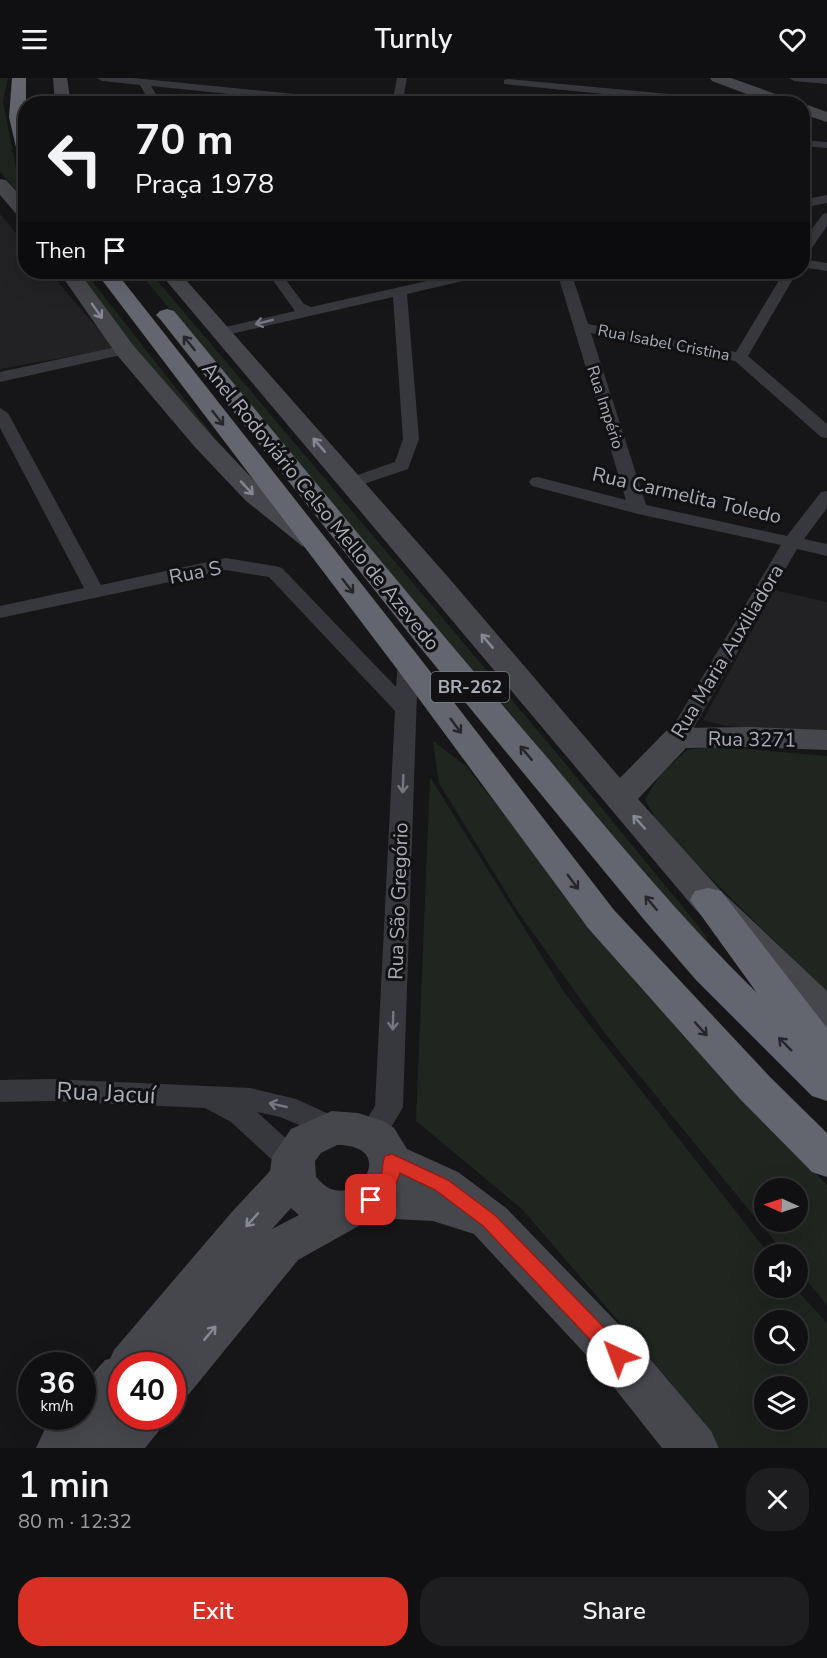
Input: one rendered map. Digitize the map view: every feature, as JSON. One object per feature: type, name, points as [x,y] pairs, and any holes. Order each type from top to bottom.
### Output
[{"type":"highway","points":[[18,125],[15,100],[19,78]]},
{"type":"highway","name":"Anel Rodoviário Celso Mello de Azevedo","points":[[110,279],[408,663],[601,919],[755,1088],[827,1160]]},
{"type":"highway","name":"Anel Rodoviário Celso Mello de Azevedo","points":[[137,279],[430,640],[659,913],[710,970],[827,1085]]},
{"type":"highway","points":[[708,900],[827,1057]]},
{"type":"main road","points":[[60,78],[62,96]]},
{"type":"main road","points":[[717,78],[768,96]]},
{"type":"main road","points":[[810,111],[827,117]]},
{"type":"main road","points":[[0,184],[18,204]]},
{"type":"main road","name":"Anel Rodoviário Celso Mello de Azevedo","points":[[74,279],[125,350],[203,441],[254,495],[312,540]]},
{"type":"main road","name":"Anel Rodoviário Celso Mello de Azevedo","points":[[175,279],[708,900],[827,1014]]},
{"type":"main road","name":"Rua 3271","points":[[677,738],[750,737],[827,740]]},
{"type":"main road","name":"Rua Maria Auxiliadora","points":[[619,799],[677,738]]},
{"type":"main road","points":[[142,1352],[292,1169],[297,1149],[306,1140],[365,1141],[391,1176],[384,1189],[362,1204],[282,1246],[186,1361]]},
{"type":"main road","name":"Rua Jacuí","points":[[365,1141],[442,1185],[490,1221],[618,1356],[693,1448]]},
{"type":"main road","points":[[292,1169],[297,1189],[308,1199],[329,1207],[362,1204]]},
{"type":"main road","name":"Rua Jacuí","points":[[362,1204],[433,1203],[490,1221]]},
{"type":"main road","points":[[62,1448],[108,1393]]},
{"type":"main road","points":[[114,1448],[129,1430]]},
{"type":"street","points":[[109,78],[284,96]]},
{"type":"street","points":[[399,96],[402,78]]},
{"type":"street","points":[[794,78],[827,81]]},
{"type":"street","points":[[143,82],[152,96]]},
{"type":"street","points":[[508,84],[650,96]]},
{"type":"street","points":[[810,144],[825,145]]},
{"type":"street","points":[[810,148],[825,145]]},
{"type":"street","points":[[810,202],[827,199]]},
{"type":"street","points":[[810,241],[827,218]]},
{"type":"street","points":[[810,264],[827,267]]},
{"type":"street","points":[[278,279],[299,307],[306,311]]},
{"type":"street","points":[[428,279],[432,283]]},
{"type":"street","points":[[222,332],[451,279]]},
{"type":"street","name":"Rua Império","points":[[566,279],[638,509]]},
{"type":"street","points":[[740,357],[786,279]]},
{"type":"street","points":[[352,483],[402,465],[411,439],[400,291]]},
{"type":"street","name":"Rua Isabel Cristina","points":[[580,327],[740,357],[827,433]]},
{"type":"street","points":[[0,377],[125,350]]},
{"type":"street","points":[[0,413],[96,593]]},
{"type":"street","name":"Rua Carmelita Toledo","points":[[538,482],[638,509],[827,550]]},
{"type":"street","name":"Rua Maria Auxiliadora","points":[[677,738],[792,543],[827,496]]},
{"type":"street","name":"Rua S","points":[[0,612],[226,564],[275,572],[406,711]]},
{"type":"street","name":"Rua São Gregório","points":[[365,1141],[389,1107],[408,663]]},
{"type":"street","name":"Rua Jacuí","points":[[0,1091],[51,1090],[249,1100],[286,1107],[365,1141]]},
{"type":"street","name":"Rua Jacuí","points":[[212,1099],[241,1113],[292,1169]]},
{"type":"shaded area","points":[[0,78],[8,78],[3,101],[18,174],[18,191],[0,172]]},
{"type":"shaded area","points":[[0,214],[18,236],[18,279],[55,279],[115,348],[0,369]]},
{"type":"shaded area","points":[[83,279],[90,279],[215,438],[207,433],[117,326]]},
{"type":"shaded area","points":[[145,279],[156,279],[555,751],[704,933],[724,973],[651,891]]},
{"type":"shaded area","points":[[774,590],[827,602],[827,734],[727,726],[703,720]]},
{"type":"shaded area","points":[[433,741],[466,766],[637,984],[827,1185],[827,1305],[808,1282],[808,1244],[777,1244],[767,1232],[808,1232],[808,1178],[754,1178],[754,1216],[607,1036],[518,912],[439,783]]},
{"type":"shaded area","points":[[714,746],[827,756],[827,993],[661,829],[645,799],[661,774],[687,750]]},
{"type":"shaded area","points":[[430,777],[564,992],[761,1244],[754,1244],[754,1298],[804,1298],[827,1323],[827,1448],[720,1448],[668,1379],[522,1209],[416,1121]]},
{"type":"route","points":[[371,1200],[384,1189],[391,1176],[392,1161],[442,1185],[490,1221],[618,1356]]}]
